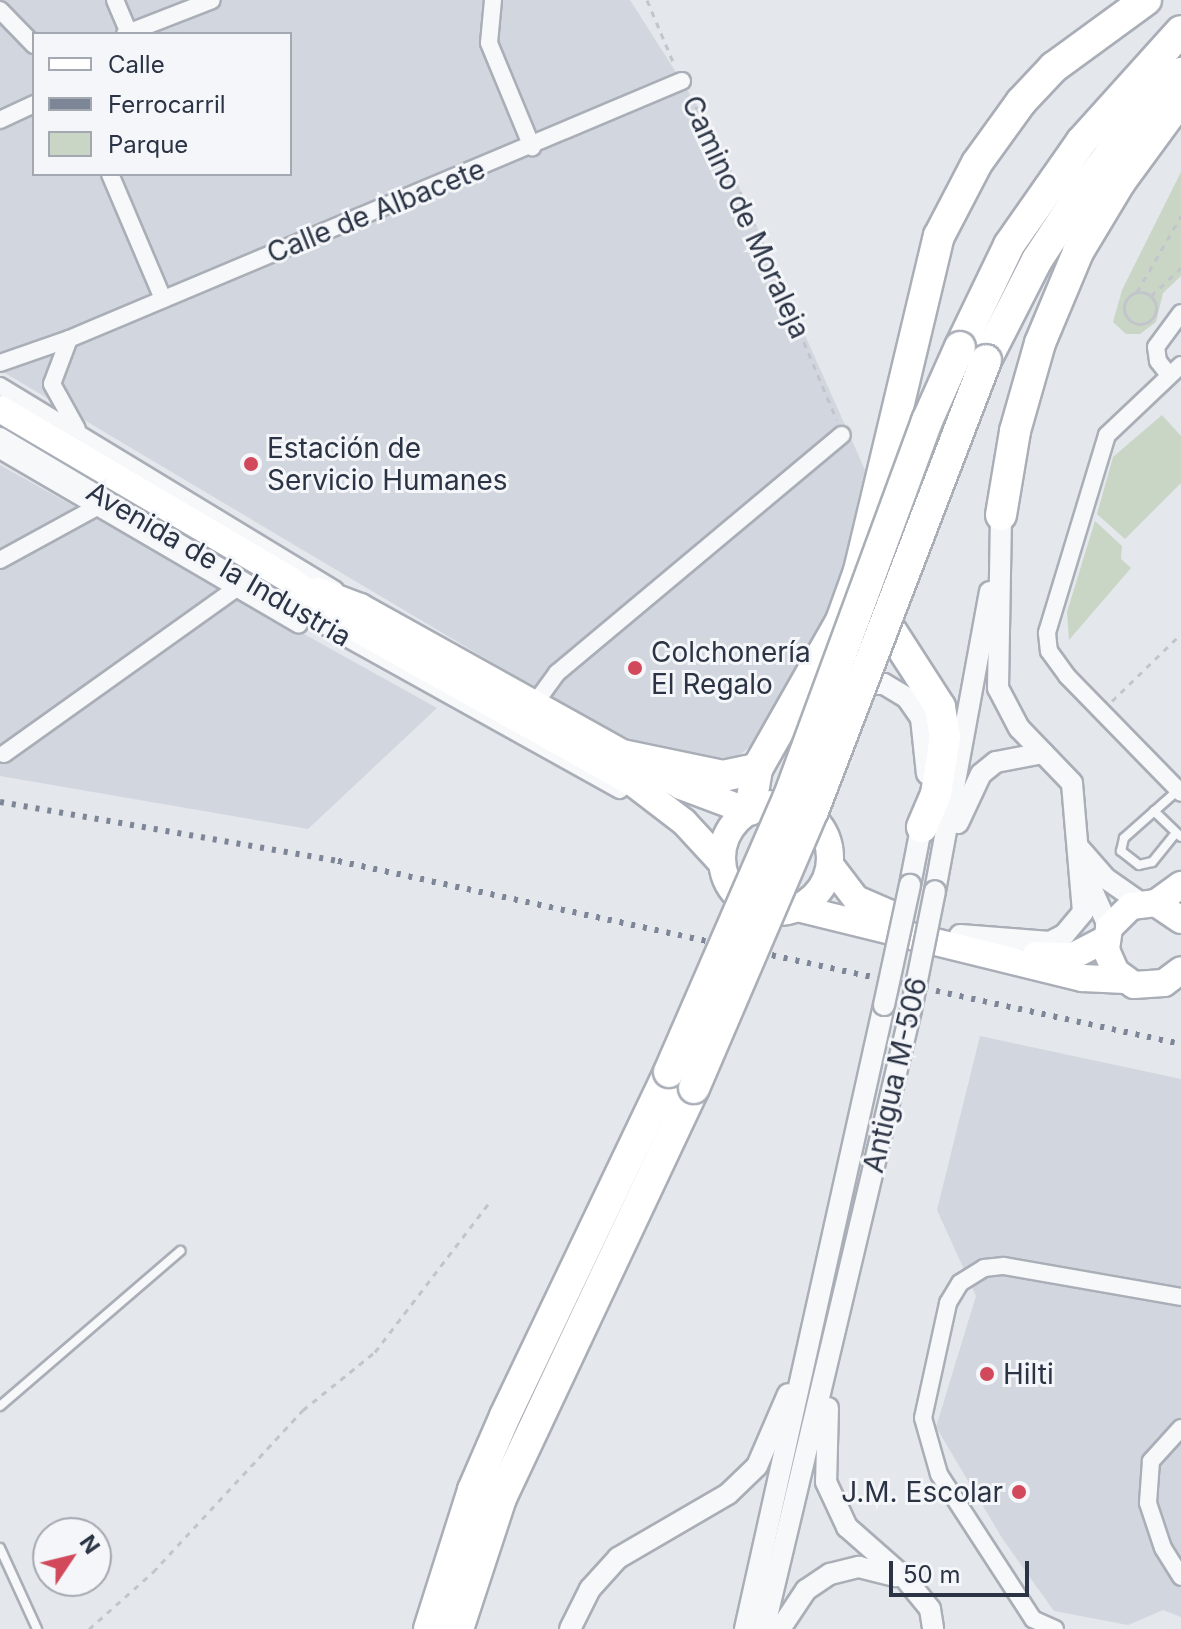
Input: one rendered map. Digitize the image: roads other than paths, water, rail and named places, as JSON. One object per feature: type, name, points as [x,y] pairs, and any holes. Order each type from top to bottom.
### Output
[{"type":"highway","points":[[749,811],[757,769],[841,621],[859,571],[939,236],[977,163],[1021,102],[1054,67],[1146,0]]},
{"type":"highway","points":[[973,354],[1009,245],[1081,142],[1181,31]]},
{"type":"highway","points":[[458,1629],[501,1498],[682,1080],[927,421],[1083,190],[1131,126],[1181,73]]},
{"type":"highway","points":[[1001,515],[1015,431],[1040,343],[1078,252],[1120,182],[1181,99]]},
{"type":"highway","points":[[859,571],[873,603],[940,707],[945,737],[936,794],[922,827]]},
{"type":"highway","points":[[622,755],[723,776],[757,769]]},
{"type":"highway","points":[[429,1629],[473,1490],[500,1428],[682,1080]]},
{"type":"main road","name":"Avenida de la Industria","points":[[0,409],[290,580]]},
{"type":"main road","points":[[290,580],[360,607],[681,786],[749,811]]},
{"type":"main road","points":[[290,580],[352,626],[633,783],[684,822],[722,863]]},
{"type":"main road","points":[[1181,885],[1148,903],[1122,911],[1108,933],[1057,959],[885,914],[856,899],[830,865],[821,828],[808,814],[772,804],[749,811],[728,833],[722,863],[727,882],[745,904],[763,911],[797,908],[1083,978],[1125,980],[1154,986],[1181,970]]},
{"type":"main road","points":[[797,908],[818,891],[830,865]]},
{"type":"main road","points":[[1148,903],[1181,920]]},
{"type":"main road","points":[[1108,933],[1109,962],[1125,980]]},
{"type":"street","points":[[115,0],[127,32],[212,0]]},
{"type":"street","points":[[493,0],[489,43],[532,147]]},
{"type":"street","points":[[0,10],[32,43]]},
{"type":"street","name":"Calle de Albacete","points":[[0,363],[69,339],[532,147],[682,81]]},
{"type":"street","points":[[0,120],[32,105]]},
{"type":"street","points":[[111,176],[163,299]]},
{"type":"street","points":[[1179,791],[1101,712],[1049,651],[1047,633],[1107,435],[1175,370],[1158,361],[1156,347],[1181,313]]},
{"type":"street","points":[[69,339],[52,384],[77,431]]},
{"type":"street","name":"Avenida de la Industria","points":[[0,386],[360,607]]},
{"type":"street","points":[[533,706],[557,673],[842,435]]},
{"type":"street","name":"Avenida de la Industria","points":[[0,436],[439,691],[684,822]]},
{"type":"street","name":"Avenida de la Industria","points":[[0,450],[235,589],[422,693],[439,691]]},
{"type":"street","points":[[0,560],[97,507]]},
{"type":"street","points":[[960,935],[1050,942],[1064,935],[1083,912],[1072,783],[1019,728],[998,688],[1001,515]]},
{"type":"street","name":"Antigua M-506","points":[[764,1629],[911,1010],[1001,515]]},
{"type":"street","points":[[4,754],[235,589]]},
{"type":"street","name":"Antigua M-506","points":[[745,1629],[802,1386],[809,1329],[922,827],[928,749],[921,718],[907,698],[884,684],[860,681],[836,690],[815,708],[792,743],[786,769],[808,814]]},
{"type":"street","points":[[935,891],[963,803],[981,774],[1007,758],[1043,753]]},
{"type":"street","points":[[1080,858],[1105,878],[1148,903]]},
{"type":"street","points":[[1080,858],[1099,895],[1108,933]]},
{"type":"street","points":[[1055,1629],[1033,1619],[939,1474],[923,1418],[948,1303],[960,1283],[984,1268],[1004,1266],[1181,1297]]},
{"type":"street","points":[[570,1629],[590,1589],[618,1558],[728,1494],[757,1466],[779,1421],[809,1329]]},
{"type":"street","points":[[835,1340],[824,1434],[826,1482],[847,1527],[904,1577],[930,1609],[933,1629]]},
{"type":"street","points":[[1181,1428],[1151,1461],[1148,1503],[1163,1548],[1181,1577]]},
{"type":"street","points":[[780,1629],[806,1590],[830,1574],[859,1567],[904,1577]]},
{"type":"lane","points":[[1154,811],[1178,836],[1152,862],[1129,860],[1121,851],[1124,838],[1154,811],[1179,791]]},
{"type":"lane","points":[[0,1406],[180,1251]]},
{"type":"lane","points":[[0,1548],[37,1629]]},
{"type":"railway","points":[[0,802],[338,861],[1181,1044]]},
{"type":"place","name":"Estación de Servicio Humanes","points":[[251,464]]},
{"type":"place","name":"Colchonería El Regalo","points":[[635,668]]},
{"type":"place","name":"Hilti","points":[[987,1374]]},
{"type":"place","name":"J.M. Escolar","points":[[1019,1492]]}]
